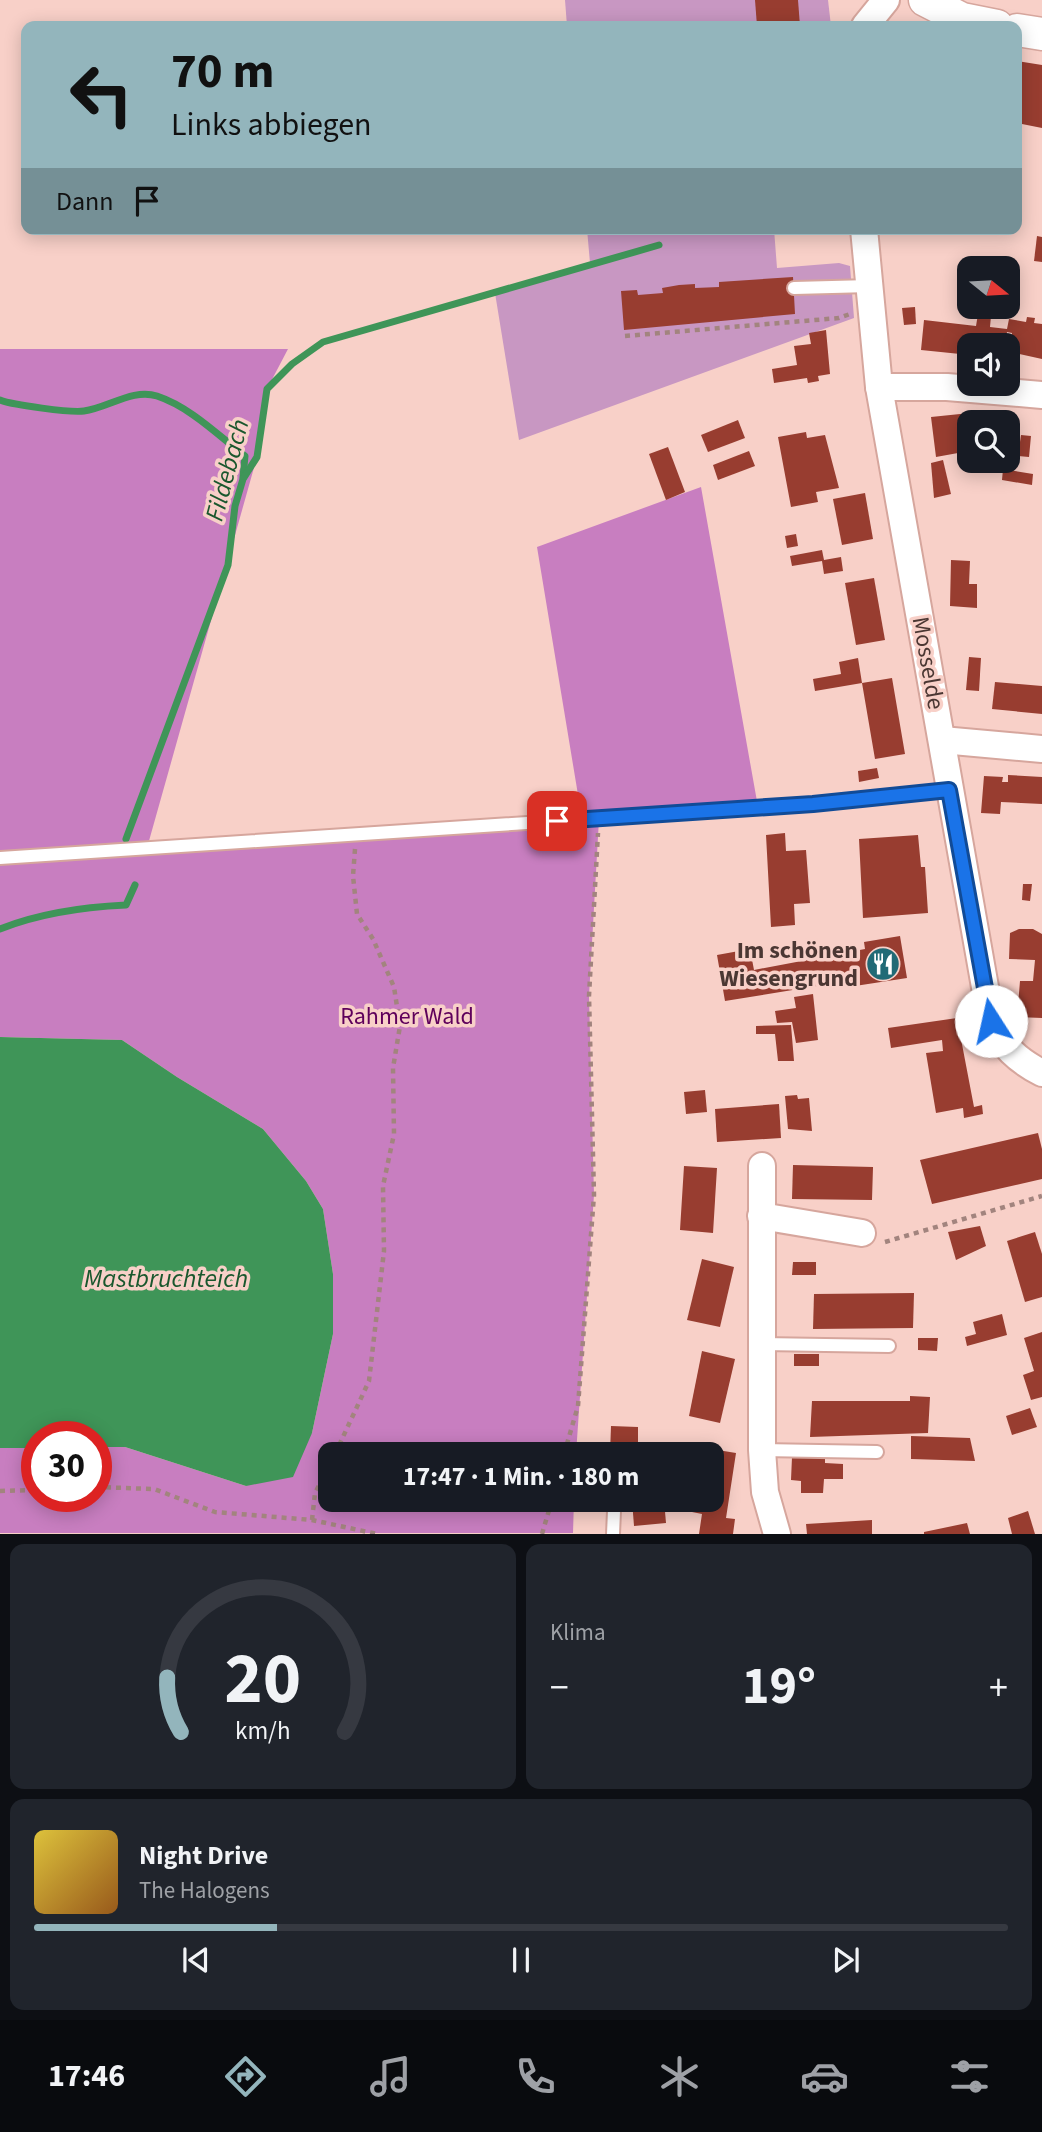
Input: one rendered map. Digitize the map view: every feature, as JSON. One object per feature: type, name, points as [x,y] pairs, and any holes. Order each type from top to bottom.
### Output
[{"type":"street","points":[[869,21],[886,0]]},
{"type":"street","points":[[925,0],[962,19],[972,21]]},
{"type":"street","points":[[1022,31],[1042,34]]},
{"type":"street","name":"Mosselde","points":[[865,235],[879,387],[991,1021],[1000,1040],[1011,1053],[1042,1073]]},
{"type":"street","points":[[879,387],[933,386],[1042,395]]},
{"type":"street","points":[[942,740],[1042,749]]},
{"type":"street","points":[[762,1166],[762,1450],[765,1492],[777,1534]]},
{"type":"street","points":[[761,1216],[862,1233]]},
{"type":"lane","points":[[793,288],[871,296]]},
{"type":"lane","points":[[0,858],[813,804],[949,790]]},
{"type":"lane","points":[[761,1344],[889,1346]]},
{"type":"lane","points":[[762,1450],[877,1452]]},
{"type":"lane","points":[[613,1534],[614,1512]]},
{"type":"path","points":[[625,336],[839,318],[871,296]]},
{"type":"path","points":[[568,1442],[578,1406],[594,1195],[589,996],[598,818]]},
{"type":"path","points":[[341,1442],[369,1381],[384,1251],[383,1186],[394,1134],[393,1068],[400,1026],[394,987],[373,939],[357,914],[353,876],[356,835]]},
{"type":"path","points":[[862,1233],[867,1243],[875,1245],[1042,1196]]},
{"type":"path","points":[[312,1520],[318,1487]]},
{"type":"path","points":[[112,1488],[154,1489],[215,1512],[312,1520],[377,1534]]},
{"type":"path","points":[[0,1491],[21,1490]]},
{"type":"path","points":[[542,1534],[548,1512]]},
{"type":"shaded area","points":[[565,0],[828,0],[830,21],[567,21]]},
{"type":"shaded area","points":[[588,235],[774,235],[777,268],[839,263],[850,266],[854,318],[519,440],[495,293],[590,263]]},
{"type":"green space","name":"Rahmer Wald","points":[[0,349],[288,349],[267,389],[257,457],[147,848],[582,819],[537,547],[701,487],[758,807],[599,819],[589,996],[594,1195],[577,1442],[318,1442],[318,1512],[574,1512],[573,1533],[0,1533],[0,1448],[21,1448],[21,1512],[112,1512],[112,1447],[125,1447],[246,1486],[312,1433],[333,1334],[333,1274],[323,1209],[306,1181],[263,1129],[122,1040],[0,1037]]},
{"type":"water","name":"Mastbruchteich","points":[[0,1037],[122,1040],[263,1129],[306,1181],[323,1209],[333,1274],[333,1334],[312,1433],[293,1477],[246,1486],[125,1447],[112,1447],[112,1421],[21,1421],[21,1448],[0,1448]]},
{"type":"building","points":[[755,0],[798,0],[800,21],[757,21]]},
{"type":"building","points":[[1022,62],[1042,65],[1042,128],[1022,124]]},
{"type":"building","points":[[1037,236],[1042,237],[1042,262],[1034,261]]},
{"type":"building","points":[[793,277],[795,314],[624,330],[621,291],[637,290],[638,295],[663,293],[662,288],[679,285],[695,284],[695,288],[719,287],[719,282]]},
{"type":"building","points":[[915,307],[916,324],[904,325],[902,308]]},
{"type":"building","points":[[1027,317],[1035,318],[1034,323],[1042,324],[1042,359],[1020,354],[1020,333],[1007,332],[957,333],[957,354],[921,350],[924,320],[976,326],[977,319],[991,319],[990,327],[1007,329],[1009,319],[1026,322]]},
{"type":"building","points":[[826,330],[830,374],[818,376],[819,381],[808,383],[807,378],[774,383],[772,369],[797,365],[794,346],[811,344],[809,333]]},
{"type":"building","points":[[957,414],[957,453],[936,457],[931,417]]},
{"type":"building","points":[[738,420],[745,438],[708,452],[701,435]]},
{"type":"building","points":[[806,432],[807,438],[825,435],[839,488],[816,492],[818,502],[791,507],[778,437]]},
{"type":"building","points":[[1021,435],[1031,436],[1029,457],[1020,456]]},
{"type":"building","points":[[668,447],[685,492],[666,500],[649,454]]},
{"type":"building","points":[[749,451],[755,466],[718,480],[713,465]]},
{"type":"building","points":[[943,460],[951,494],[934,498],[931,463]]},
{"type":"building","points":[[1003,473],[1033,474],[1032,485],[1002,480]]},
{"type":"building","points":[[865,493],[873,539],[842,545],[833,499]]},
{"type":"building","points":[[796,534],[798,546],[787,548],[785,536]]},
{"type":"building","points":[[822,550],[824,560],[841,557],[843,571],[824,574],[822,561],[792,566],[790,556]]},
{"type":"building","points":[[951,560],[970,561],[969,584],[977,584],[977,608],[950,606]]},
{"type":"building","points":[[874,578],[885,640],[856,645],[845,583]]},
{"type":"building","points":[[969,657],[981,658],[979,691],[966,690]]},
{"type":"building","points":[[858,658],[862,683],[815,691],[813,679],[841,674],[839,662]]},
{"type":"building","points":[[892,678],[905,754],[875,759],[862,683]]},
{"type":"building","points":[[995,682],[1042,686],[1042,714],[992,709]]},
{"type":"building","points":[[877,768],[879,778],[859,782],[858,771]]},
{"type":"building","points":[[1008,775],[1042,777],[1042,804],[1001,802],[1000,814],[981,813],[984,776],[1003,777],[1002,782],[1008,782]]},
{"type":"building","points":[[785,833],[786,851],[806,850],[810,903],[794,904],[795,925],[771,927],[766,835]]},
{"type":"building","points":[[918,835],[921,867],[925,867],[928,913],[863,918],[859,839]]},
{"type":"building","points":[[1023,884],[1032,884],[1030,901],[1022,900]]},
{"type":"building","points":[[1019,929],[1033,929],[1042,934],[1042,1018],[1017,1017],[1020,981],[1033,981],[1035,960],[1009,959],[1010,933]]},
{"type":"building","points":[[900,936],[907,978],[855,986],[854,980],[725,1001],[717,955],[750,949],[754,970],[865,949],[864,942]]},
{"type":"building","points":[[813,994],[818,1040],[796,1043],[792,1022],[777,1023],[775,1011],[796,1008],[794,997]]},
{"type":"building","points":[[957,1018],[974,1107],[982,1105],[983,1114],[964,1118],[963,1108],[936,1113],[926,1053],[943,1051],[942,1040],[891,1048],[888,1028]]},
{"type":"building","points":[[791,1025],[794,1061],[778,1061],[775,1034],[756,1034],[756,1026]]},
{"type":"building","points":[[705,1090],[707,1112],[686,1114],[684,1092]]},
{"type":"building","points":[[797,1095],[798,1099],[809,1098],[812,1131],[788,1129],[785,1096]]},
{"type":"building","points":[[779,1104],[781,1138],[717,1142],[715,1109]]},
{"type":"building","points":[[1038,1133],[1042,1149],[1042,1179],[932,1204],[920,1160]]},
{"type":"building","points":[[793,1165],[873,1167],[872,1200],[792,1199]]},
{"type":"building","points":[[684,1166],[717,1168],[713,1233],[680,1230]]},
{"type":"building","points":[[980,1226],[986,1246],[956,1260],[948,1232]]},
{"type":"building","points":[[1035,1232],[1042,1254],[1042,1297],[1025,1302],[1007,1241]]},
{"type":"building","points":[[702,1259],[734,1267],[720,1327],[687,1320]]},
{"type":"building","points":[[793,1262],[816,1262],[816,1275],[792,1275]]},
{"type":"building","points":[[914,1293],[913,1328],[813,1329],[814,1294]]},
{"type":"building","points":[[1002,1314],[1007,1335],[967,1346],[965,1337],[976,1334],[973,1322]]},
{"type":"building","points":[[1042,1332],[1042,1397],[1031,1400],[1023,1375],[1034,1371],[1024,1338]]},
{"type":"building","points":[[918,1338],[938,1338],[937,1351],[918,1350]]},
{"type":"building","points":[[702,1351],[735,1359],[720,1423],[689,1416]]},
{"type":"building","points":[[794,1354],[819,1354],[819,1366],[794,1366]]},
{"type":"building","points":[[910,1396],[930,1397],[928,1433],[810,1437],[812,1401],[910,1401]]},
{"type":"building","points":[[1030,1408],[1037,1427],[1012,1435],[1006,1416]]},
{"type":"building","points":[[611,1426],[638,1427],[638,1442],[610,1442]]},
{"type":"building","points":[[911,1436],[970,1438],[975,1461],[911,1459]]},
{"type":"building","points":[[724,1451],[736,1453],[726,1518],[735,1519],[733,1534],[699,1534],[702,1514],[692,1512],[724,1512]]},
{"type":"building","points":[[792,1457],[825,1458],[825,1463],[843,1464],[843,1479],[824,1479],[823,1493],[801,1493],[801,1481],[791,1480]]},
{"type":"building","points":[[1028,1511],[1035,1534],[1012,1534],[1008,1518]]},
{"type":"building","points":[[633,1512],[665,1512],[666,1523],[634,1526]]},
{"type":"building","points":[[872,1520],[872,1534],[807,1534],[806,1524]]},
{"type":"building","points":[[967,1523],[970,1534],[924,1534],[924,1532]]},
{"type":"waterway","name":"Fildebach","points":[[126,839],[228,565],[235,506],[243,479],[257,457],[267,389],[292,364],[323,342],[659,245]]},
{"type":"waterway","points":[[0,400],[55,410],[84,411],[130,396],[157,396],[192,414],[245,456],[243,477]]},
{"type":"waterway","name":"Fildebach","points":[[0,929],[62,912],[126,905],[135,885]]},
{"type":"place","name":"Im schönen Wiesengrund","points":[[883,964]]},
{"type":"route","points":[[557,821],[813,804],[949,790],[991,1021]]}]
